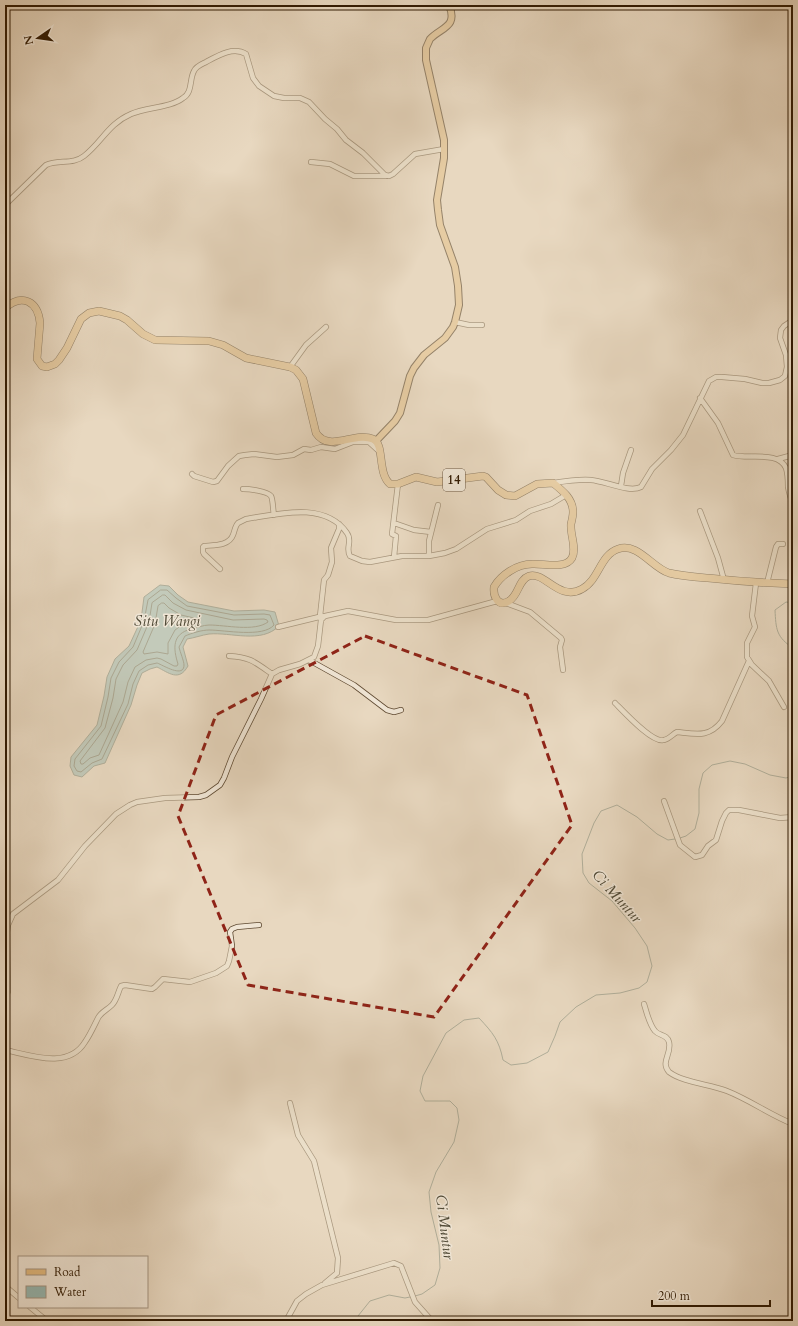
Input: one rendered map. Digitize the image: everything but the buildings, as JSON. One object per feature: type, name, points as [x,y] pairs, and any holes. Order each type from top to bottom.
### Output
[{"type":"highway","points":[[5,308],[14,302],[21,301],[31,302],[35,305],[40,323],[37,359],[42,366],[47,367],[55,364],[67,348],[81,319],[89,313],[99,311],[120,316],[143,334],[155,340],[209,341],[223,345],[246,358],[290,367],[296,370],[303,379],[316,433],[319,437],[333,442],[363,437],[371,438],[378,444],[385,478],[390,484],[398,484]]},
{"type":"highway","name":"14","points":[[398,484],[416,477],[437,482],[482,476],[486,477],[502,494],[511,496],[521,493],[537,484],[553,483]]},
{"type":"highway","points":[[553,483],[569,498],[574,513],[571,528],[574,552],[572,557],[563,564],[554,566],[532,564],[509,572],[501,578],[494,587],[495,596],[497,601],[500,603],[506,603],[512,599],[523,580],[531,576],[540,577],[556,588],[566,591],[577,591],[583,589],[592,580],[608,557],[613,552],[623,548],[631,548],[668,573],[756,583],[793,584]]},
{"type":"main road","points":[[376,441],[395,421],[400,412],[410,376],[414,368],[421,359],[449,333],[455,322],[459,305],[455,267],[440,225],[438,210],[437,200],[444,158],[444,140],[426,54],[430,38],[447,26],[451,21],[452,14],[449,5]]},
{"type":"street","points":[[5,205],[46,165],[54,162],[76,160],[85,156],[121,119],[138,111],[165,105],[185,98],[189,92],[193,72],[196,68],[221,54],[231,52],[241,52],[246,54],[253,78],[259,86],[274,96],[284,98],[300,98],[309,102],[325,119],[339,130],[346,140],[363,153],[387,176]]},
{"type":"street","points":[[311,162],[330,164],[354,176],[387,176],[398,170],[415,154],[444,149]]},
{"type":"street","points":[[553,483],[582,480],[604,482],[630,489],[641,487],[652,469],[671,450],[683,435],[709,381],[716,377],[769,383],[780,380],[785,376],[787,367],[786,355],[780,338],[781,330],[793,320]]},
{"type":"street","points":[[455,322],[469,325],[482,325]]},
{"type":"street","points":[[290,367],[306,345],[326,327]]},
{"type":"street","points":[[700,398],[718,423],[733,455],[778,459],[793,455]]},
{"type":"street","points":[[192,474],[194,476],[215,482],[219,480],[228,466],[241,456],[254,454],[272,457],[283,456],[295,454],[302,450],[311,450],[320,447],[337,448],[355,442],[370,442],[380,452]]},
{"type":"street","points":[[621,486],[623,473],[631,450]]},
{"type":"street","points":[[778,459],[786,469],[788,488],[793,505]]},
{"type":"street","points":[[394,557],[396,537],[392,534],[398,484]]},
{"type":"street","points":[[243,489],[254,489],[271,495],[274,515]]},
{"type":"street","points":[[220,569],[202,552],[202,549],[204,546],[229,541],[233,536],[236,525],[241,520],[310,512],[324,516],[339,524],[349,535],[350,541],[348,550],[350,556],[362,561],[370,562],[402,556],[429,556],[450,552],[487,530],[516,520],[530,511],[551,504],[566,495]]},
{"type":"street","points":[[429,556],[429,545],[438,505]]},
{"type":"street","points":[[700,511],[718,558],[724,580]]},
{"type":"street","points":[[394,523],[414,530],[432,532]]},
{"type":"street","points":[[5,1000],[8,991],[7,932],[8,925],[13,914],[58,880],[85,846],[112,816],[137,802],[165,798],[199,797],[206,795],[220,785],[272,674],[314,657],[318,643],[322,616],[324,581],[332,562],[331,548],[339,529],[339,524]]},
{"type":"street","points":[[767,583],[776,547],[778,544],[782,544]]},
{"type":"street","points":[[756,583],[752,616],[755,627],[747,643],[746,649],[749,662],[769,681],[784,707]]},
{"type":"street","points":[[278,626],[348,611],[396,620],[428,620],[497,601]]},
{"type":"street","points":[[506,603],[530,612],[561,638],[562,640],[560,647],[563,670]]},
{"type":"street","points":[[229,656],[246,658],[255,662],[272,674]]},
{"type":"street","points":[[309,660],[354,685],[387,710],[394,712],[401,710]]},
{"type":"street","points":[[615,703],[644,732],[660,741],[677,732],[703,734],[718,727],[722,721],[749,662]]},
{"type":"street","points":[[664,800],[679,843],[682,848],[693,856],[700,856],[716,840],[726,813],[732,809],[780,818],[793,817]]},
{"type":"street","points":[[5,1050],[50,1059],[60,1059],[72,1054],[85,1043],[99,1017],[115,1001],[122,986],[152,988],[163,979],[190,982],[214,974],[226,966],[229,961],[232,946],[230,932],[232,929],[237,927],[259,925]]},
{"type":"street","points":[[644,1004],[655,1031],[666,1037],[668,1040],[670,1050],[665,1065],[668,1071],[693,1082],[726,1090],[778,1118],[793,1124]]},
{"type":"street","points":[[290,1103],[298,1135],[314,1161],[338,1258],[337,1273],[322,1286]]},
{"type":"street","points":[[286,1321],[300,1298],[322,1286],[394,1263],[399,1264],[403,1269],[411,1294],[432,1321]]},
{"type":"street","points":[[5,1286],[18,1297]]},
{"type":"street","points":[[31,1308],[47,1321]]},
{"type":"highlighted area","points":[[365,636],[527,695],[572,825],[434,1017],[248,985],[178,816],[216,715]]},
{"type":"water","name":"Situ Wangi","points":[[160,585],[169,586],[188,602],[234,611],[264,610],[275,612],[279,626],[264,635],[246,636],[209,634],[187,639],[183,647],[188,666],[185,671],[181,674],[174,675],[157,667],[142,673],[131,705],[105,763],[94,766],[82,777],[74,775],[70,766],[71,757],[97,725],[107,677],[115,659],[129,646],[141,620],[144,597]]},
{"type":"waterway","name":"Ci Muntur","points":[[793,603],[786,602],[775,610],[778,632],[783,640],[793,648]]},
{"type":"waterway","name":"Ci Muntur","points":[[680,838],[686,836],[695,829],[699,813],[699,789],[703,773],[712,765],[730,761],[745,764],[770,775],[786,778],[793,776]]},
{"type":"waterway","name":"Ci Muntur","points":[[415,1296],[422,1294],[435,1285],[440,1268],[439,1245],[431,1212],[429,1192],[436,1172],[454,1142],[459,1120],[457,1108],[450,1101],[425,1101],[420,1091],[423,1076],[446,1033],[464,1020],[479,1018],[495,1037],[500,1047],[503,1060],[511,1065],[527,1063],[548,1052],[560,1022],[576,1007],[596,995],[620,993],[639,988],[647,982],[652,966],[647,946],[635,928],[612,901],[589,883],[583,873],[582,854],[594,823],[601,811],[617,805],[637,817],[657,834],[668,840],[675,839]]},
{"type":"waterway","name":"Ci Muntur","points":[[354,1321],[370,1301],[389,1295],[405,1298],[410,1297]]}]
